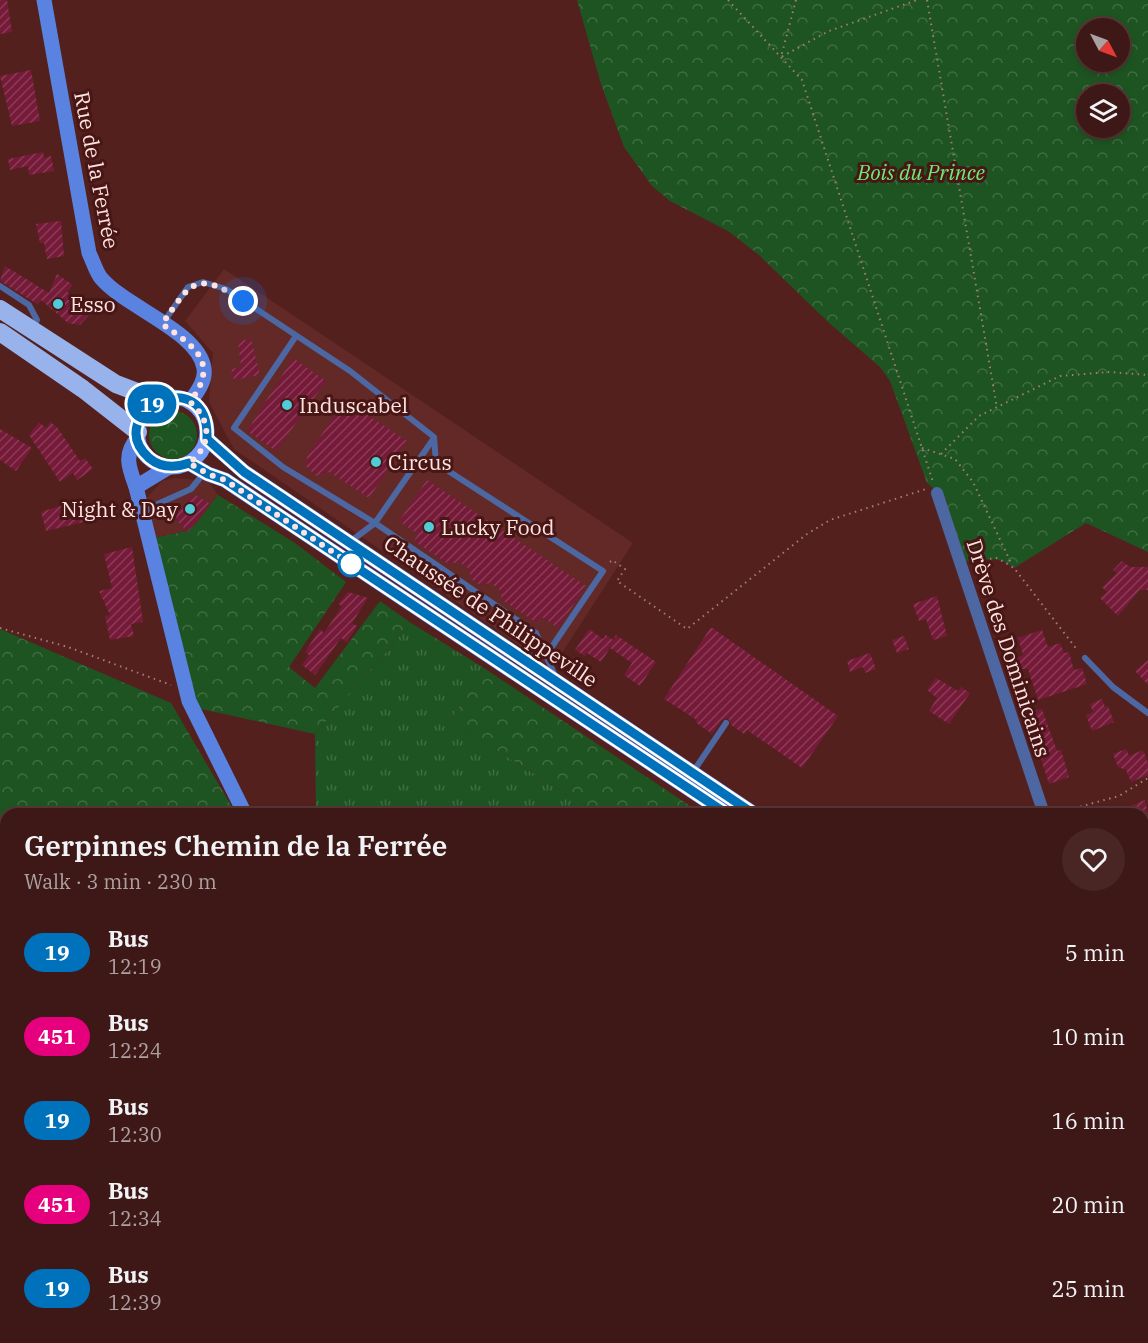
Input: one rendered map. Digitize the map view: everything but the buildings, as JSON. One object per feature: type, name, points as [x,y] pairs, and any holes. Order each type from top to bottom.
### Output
[{"type":"highway","points":[[0,309],[116,384],[158,400]]},
{"type":"highway","points":[[0,332],[82,389],[138,435]]},
{"type":"main road","points":[[180,398],[190,402],[204,418],[207,439],[197,457],[189,463],[169,467],[150,459],[138,435],[143,413],[158,400],[180,398]]},
{"type":"main road","name":"Chaussée de Philippeville","points":[[207,439],[244,472],[745,808]]},
{"type":"main road","name":"Chaussée de Philippeville","points":[[189,463],[225,480],[718,808]]},
{"type":"street","name":"Rue de la Ferrée","points":[[44,0],[89,253],[100,278],[199,353],[205,370],[203,382],[190,402]]},
{"type":"street","points":[[138,435],[129,447],[128,463],[186,690],[205,736],[242,808]]},
{"type":"street","points":[[136,488],[169,467]]},
{"type":"street","name":"Drève des Dominicains","points":[[937,493],[1042,808]]},
{"type":"lane","points":[[162,324],[188,287],[203,282],[226,289],[350,371],[435,437],[436,463],[603,571],[547,654]]},
{"type":"lane","points":[[0,286],[29,304],[37,320],[33,331]]},
{"type":"lane","points":[[296,336],[234,428],[283,467],[375,523],[536,633],[547,654],[557,682]]},
{"type":"lane","points":[[349,543],[375,523],[435,437]]},
{"type":"lane","points":[[142,511],[191,489],[204,472]]},
{"type":"lane","points":[[1084,658],[1113,687],[1148,713]]},
{"type":"lane","points":[[693,772],[726,723]]},
{"type":"path","points":[[603,571],[612,560],[625,569],[617,581],[687,629],[807,534],[830,520],[935,486],[802,80],[728,0]]},
{"type":"path","points":[[781,57],[796,0]]},
{"type":"path","points":[[781,57],[829,31],[916,0]]},
{"type":"path","points":[[927,0],[997,408]]},
{"type":"path","points":[[941,454],[979,416],[1060,376],[1109,372],[1148,375]]},
{"type":"path","points":[[922,448],[955,459],[973,482],[1014,568],[1084,658]]},
{"type":"path","points":[[960,560],[968,563],[997,558],[1014,568]]},
{"type":"path","points":[[0,628],[68,646],[186,690]]},
{"type":"path","points":[[1074,808],[1119,796],[1148,778]]},
{"type":"shaded area","points":[[224,269],[633,543],[560,656],[554,669],[234,449],[209,402],[213,353],[185,321]]},
{"type":"shaded area","points":[[175,478],[208,481],[218,495],[196,524],[187,531],[154,538],[145,500],[162,481]]},
{"type":"green space","name":"Bois du Prince","points":[[577,0],[1148,0],[1148,552],[1086,523],[1014,568],[993,559],[960,560],[946,499],[927,483],[890,381],[880,367],[828,322],[759,255],[728,231],[670,201],[652,186],[624,147],[601,84]]},
{"type":"green space","points":[[173,411],[190,418],[197,435],[190,452],[173,459],[156,452],[149,435],[156,418]]},
{"type":"green space","points":[[218,495],[295,543],[346,582],[289,667],[315,688],[380,601],[411,623],[315,734],[197,708],[154,538],[187,531],[196,524]]},
{"type":"green space","points":[[411,623],[484,668],[450,721],[588,808],[316,808],[315,734]]},
{"type":"green space","points":[[0,629],[171,703],[232,808],[0,808]]},
{"type":"green space","points":[[484,668],[693,808],[588,808],[450,721]]},
{"type":"bus line","name":"19","points":[[718,808],[225,480],[208,474],[189,463],[169,467],[150,459],[140,446],[138,438],[139,422],[143,413],[158,400],[169,397],[190,402],[204,418],[207,439],[244,472],[745,808]]},
{"type":"place","name":"Esso","points":[[58,304]]},
{"type":"place","name":"Induscabel","points":[[287,405]]},
{"type":"place","name":"Circus","points":[[376,462]]},
{"type":"place","name":"Night & Day","points":[[190,509]]},
{"type":"place","name":"Lucky Food","points":[[429,527]]},
{"type":"route","points":[[243,301],[226,289],[203,282],[188,287],[162,324],[187,340],[199,353],[205,370],[203,382],[190,402],[204,418],[207,439],[197,457],[189,463],[208,474],[225,480],[351,564]]}]
